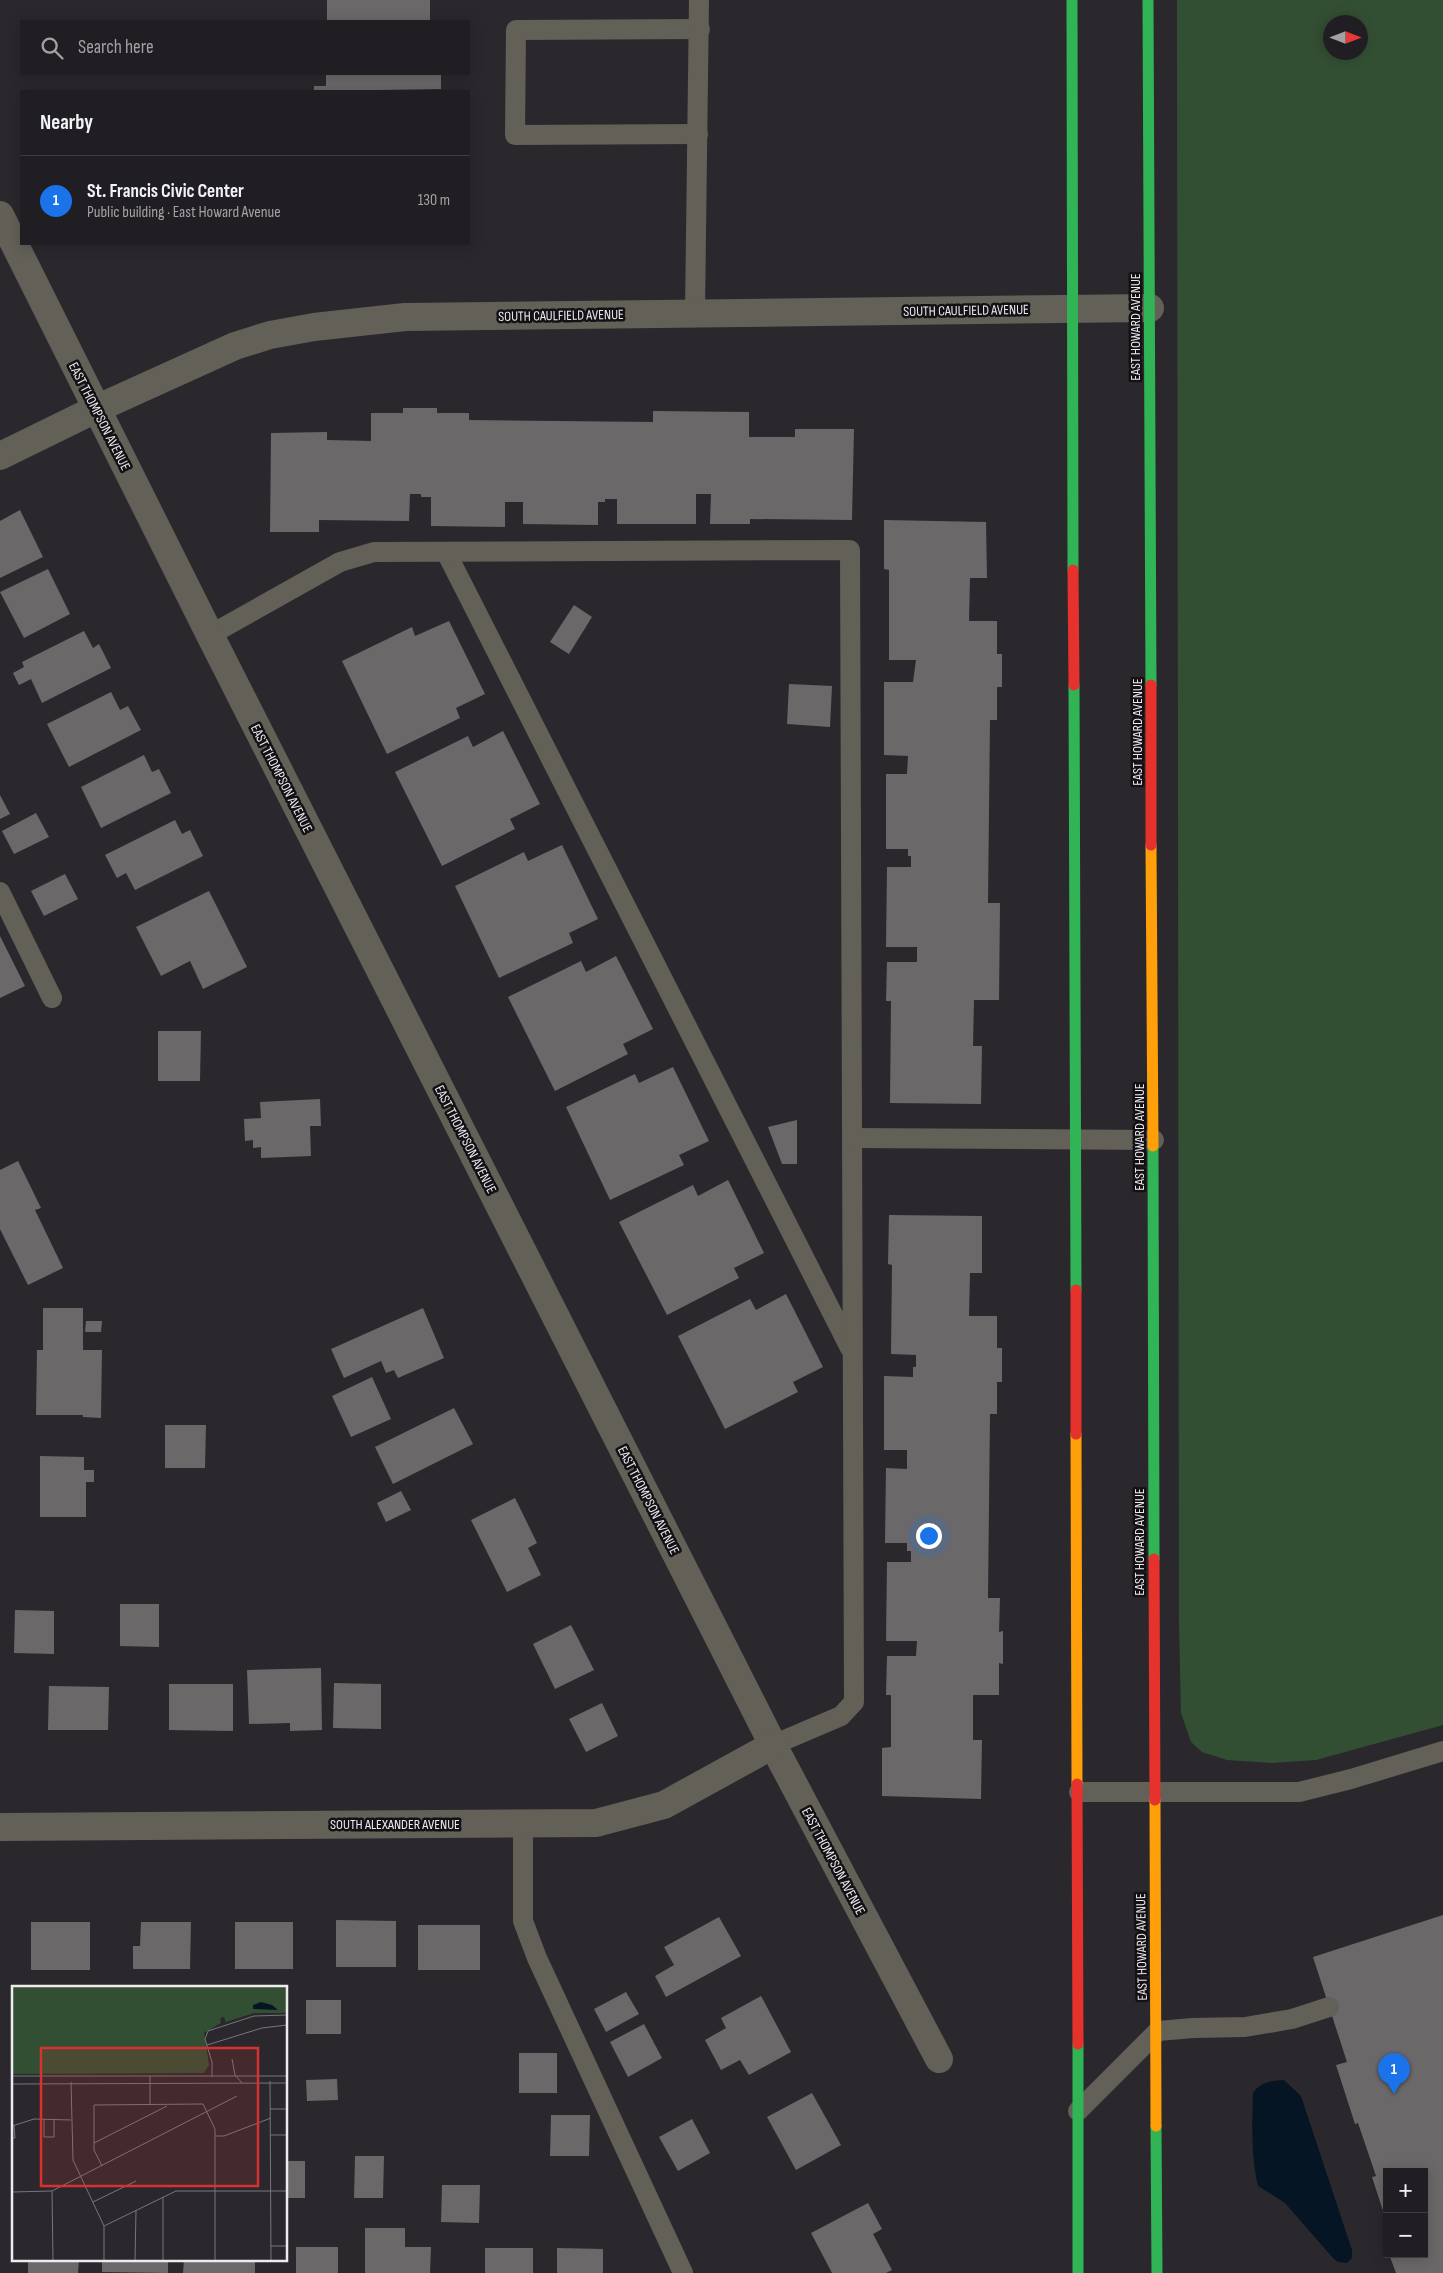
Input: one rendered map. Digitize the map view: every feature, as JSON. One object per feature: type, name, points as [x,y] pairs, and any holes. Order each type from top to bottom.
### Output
[{"type":"main road","points":[[1072,0],[1074,1140],[1079,1792],[1078,2273]]},
{"type":"main road","name":"EAST HOWARD AVENUE","points":[[1148,0],[1154,1140],[1154,1792],[1158,2031],[1157,2273]]},
{"type":"street","name":"EAST THOMPSON AVENUE","points":[[0,215],[210,635],[773,1745],[939,2059]]},
{"type":"street","name":"SOUTH CAULFIELD AVENUE","points":[[0,456],[96,409],[235,346],[270,335],[314,327],[405,317],[1150,308]]},
{"type":"street","name":"SOUTH ALEXANDER AVENUE","points":[[0,1827],[596,1823],[664,1805],[773,1745]]},
{"type":"lane","points":[[695,313],[699,0]]},
{"type":"lane","points":[[698,134],[515,135],[516,30],[700,29]]},
{"type":"lane","points":[[210,635],[340,562],[374,552],[850,550],[854,1702],[841,1716],[773,1745]]},
{"type":"lane","points":[[446,552],[852,1352]]},
{"type":"lane","points":[[0,892],[52,998]]},
{"type":"lane","points":[[852,1138],[1154,1140]]},
{"type":"lane","points":[[1079,1792],[1299,1792],[1351,1779],[1443,1751]]},
{"type":"lane","points":[[523,1824],[523,1921],[537,1958],[682,2273]]},
{"type":"lane","points":[[1078,2111],[1158,2031],[1245,2027],[1292,2019],[1329,2007]]},
{"type":"green space","points":[[1177,0],[1443,0],[1443,1725],[1316,1760],[1272,1763],[1227,1760],[1202,1752],[1191,1742],[1181,1713],[1179,1620]]},
{"type":"water","points":[[1284,2080],[1301,2096],[1352,2250],[1352,2258],[1347,2263],[1338,2262],[1333,2258],[1285,2203],[1258,2186],[1253,2151],[1253,2093],[1263,2084]]},
{"type":"building","points":[[327,0],[430,0],[430,20],[327,20]]},
{"type":"building","points":[[326,75],[441,75],[441,89],[314,90],[314,86],[326,86]]},
{"type":"building","points":[[403,408],[437,408],[437,413],[469,413],[469,420],[653,422],[653,411],[749,412],[749,437],[795,437],[795,429],[854,429],[852,520],[750,519],[750,524],[710,524],[711,494],[696,494],[696,524],[617,524],[617,499],[605,499],[605,502],[598,502],[598,525],[523,524],[523,502],[505,502],[505,527],[431,526],[431,497],[421,497],[421,494],[410,494],[409,521],[319,520],[319,532],[270,532],[271,433],[327,432],[327,440],[371,441],[371,413],[403,413]]},
{"type":"building","points":[[20,510],[43,557],[0,578],[0,521]]},
{"type":"building","points":[[884,520],[986,522],[987,578],[970,578],[969,621],[997,621],[997,654],[1002,654],[1002,687],[997,687],[997,720],[990,720],[988,903],[1000,903],[999,1000],[974,1000],[973,1046],[982,1046],[981,1104],[890,1103],[891,1001],[886,1001],[887,962],[917,962],[917,947],[886,947],[887,867],[911,867],[911,856],[908,856],[908,849],[886,849],[886,774],[907,774],[908,756],[884,755],[884,682],[913,682],[916,660],[889,660],[889,570],[884,569]]},
{"type":"building","points":[[48,569],[70,614],[24,638],[0,592]]},
{"type":"building","points":[[574,605],[592,617],[569,654],[550,642]]},
{"type":"building","points":[[449,621],[485,694],[456,708],[460,718],[387,754],[342,661],[412,627],[415,636]]},
{"type":"building","points":[[84,631],[93,648],[99,644],[111,668],[42,703],[31,679],[19,685],[13,673],[24,667],[22,662]]},
{"type":"building","points":[[789,684],[832,686],[830,727],[787,724]]},
{"type":"building","points":[[111,692],[120,710],[128,706],[141,730],[69,767],[47,724]]},
{"type":"building","points":[[503,731],[540,804],[510,819],[515,829],[442,866],[395,772],[468,736],[473,747]]},
{"type":"building","points":[[144,755],[152,772],[159,769],[171,793],[101,828],[81,787]]},
{"type":"building","points":[[0,795],[10,814],[0,819]]},
{"type":"building","points":[[36,813],[49,837],[14,854],[2,831]]},
{"type":"building","points":[[175,820],[182,834],[190,830],[203,856],[135,890],[126,873],[117,878],[105,855]]},
{"type":"building","points":[[562,845],[598,919],[569,933],[573,943],[499,978],[455,886],[524,852],[528,861]]},
{"type":"building","points":[[65,874],[78,899],[44,916],[31,891]]},
{"type":"building","points":[[209,891],[247,967],[203,989],[190,961],[161,976],[136,927]]},
{"type":"building","points":[[0,936],[25,986],[0,998]]},
{"type":"building","points":[[616,956],[653,1029],[623,1044],[628,1054],[555,1091],[508,997],[581,961],[586,972]]},
{"type":"building","points":[[158,1031],[201,1031],[200,1081],[158,1081]]},
{"type":"building","points":[[673,1067],[709,1141],[679,1155],[684,1165],[610,1200],[566,1107],[635,1074],[639,1083]]},
{"type":"building","points":[[320,1099],[321,1126],[310,1126],[311,1156],[261,1158],[261,1147],[253,1148],[253,1140],[245,1141],[244,1119],[261,1118],[260,1102]]},
{"type":"building","points":[[797,1120],[797,1164],[782,1164],[768,1127]]},
{"type":"building","points":[[18,1161],[41,1208],[35,1210],[63,1268],[28,1285],[0,1229],[0,1170]]},
{"type":"building","points":[[728,1180],[764,1253],[734,1268],[739,1278],[667,1315],[619,1222],[693,1185],[698,1196]]},
{"type":"building","points":[[889,1215],[982,1216],[982,1273],[970,1273],[969,1316],[997,1316],[997,1348],[1002,1348],[1002,1382],[997,1382],[997,1414],[990,1414],[988,1598],[1000,1598],[999,1632],[1003,1631],[1003,1664],[999,1663],[999,1695],[973,1695],[973,1740],[982,1740],[981,1799],[882,1796],[882,1748],[891,1747],[891,1695],[886,1695],[887,1656],[916,1656],[917,1641],[886,1641],[887,1562],[911,1562],[911,1551],[907,1551],[907,1543],[885,1543],[886,1468],[907,1469],[907,1450],[884,1450],[884,1376],[913,1377],[913,1367],[916,1367],[916,1355],[891,1354],[892,1265],[888,1264]]},
{"type":"building","points":[[786,1294],[823,1367],[793,1382],[798,1392],[725,1429],[678,1336],[750,1299],[756,1310]]},
{"type":"building","points":[[43,1308],[83,1308],[83,1350],[102,1350],[101,1418],[83,1417],[83,1415],[36,1415],[37,1350],[43,1350]]},
{"type":"building","points":[[423,1308],[444,1358],[398,1378],[394,1370],[386,1373],[381,1361],[344,1378],[331,1349]]},
{"type":"building","points":[[86,1321],[102,1321],[101,1332],[85,1332]]},
{"type":"building","points":[[372,1377],[391,1419],[351,1437],[332,1396]]},
{"type":"building","points":[[454,1408],[473,1444],[393,1484],[375,1447]]},
{"type":"building","points":[[165,1425],[206,1425],[205,1468],[165,1468]]},
{"type":"building","points":[[40,1456],[84,1457],[84,1470],[94,1470],[94,1482],[86,1482],[86,1517],[40,1517]]},
{"type":"building","points":[[401,1491],[411,1510],[386,1522],[377,1503]]},
{"type":"building","points":[[515,1498],[537,1543],[528,1548],[541,1575],[507,1592],[471,1520]]},
{"type":"building","points":[[120,1604],[159,1604],[159,1647],[120,1646]]},
{"type":"building","points":[[15,1610],[54,1611],[54,1654],[14,1653]]},
{"type":"building","points":[[571,1625],[594,1670],[555,1689],[533,1644]]},
{"type":"building","points":[[321,1668],[322,1730],[290,1731],[290,1723],[249,1724],[247,1670]]},
{"type":"building","points":[[334,1683],[381,1684],[381,1729],[333,1728]]},
{"type":"building","points":[[169,1684],[233,1684],[233,1731],[169,1730]]},
{"type":"building","points":[[49,1686],[109,1687],[108,1730],[48,1730]]},
{"type":"building","points":[[602,1703],[618,1736],[586,1752],[569,1719]]},
{"type":"building","points":[[1443,1915],[1443,2273],[1396,2273],[1390,2258],[1428,2258],[1428,2168],[1383,2168],[1383,2211],[1372,2177],[1376,2176],[1358,2123],[1355,2124],[1336,2065],[1347,2062],[1313,1957]]},
{"type":"building","points":[[719,1917],[741,1956],[666,1997],[655,1976],[674,1965],[664,1947]]},
{"type":"building","points":[[336,1920],[396,1921],[396,1967],[336,1967]]},
{"type":"building","points":[[31,1922],[90,1922],[90,1970],[31,1970]]},
{"type":"building","points":[[141,1922],[191,1922],[190,1969],[133,1969],[133,1946],[140,1946]]},
{"type":"building","points":[[235,1922],[293,1922],[293,1969],[235,1969]]},
{"type":"building","points":[[418,1925],[480,1925],[480,1970],[418,1970]]},
{"type":"building","points":[[626,1992],[639,2014],[606,2032],[594,2009]]},
{"type":"building","points":[[761,1996],[791,2052],[749,2075],[740,2060],[721,2070],[705,2040],[726,2028],[721,2018]]},
{"type":"building","points":[[306,2000],[341,2000],[341,2034],[306,2034]]},
{"type":"building","points":[[644,2024],[662,2058],[628,2077],[610,2042]]},
{"type":"building","points":[[519,2053],[557,2053],[557,2093],[519,2093]]},
{"type":"building","points":[[337,2079],[338,2100],[307,2101],[306,2080]]},
{"type":"building","points":[[812,2093],[841,2145],[796,2170],[767,2117]]},
{"type":"building","points":[[551,2115],[590,2115],[589,2156],[550,2156]]},
{"type":"building","points":[[692,2119],[710,2153],[678,2171],[659,2137]]},
{"type":"building","points":[[355,2156],[384,2156],[383,2198],[354,2198]]},
{"type":"building","points":[[288,2161],[305,2161],[305,2198],[288,2198]]},
{"type":"building","points":[[442,2185],[480,2185],[479,2223],[441,2222]]},
{"type":"building","points":[[868,2203],[882,2229],[873,2234],[892,2270],[886,2273],[832,2273],[811,2233]]},
{"type":"building","points":[[365,2228],[405,2228],[405,2247],[431,2247],[430,2273],[365,2273]]},
{"type":"building","points":[[296,2247],[338,2247],[338,2273],[296,2273]]},
{"type":"building","points":[[485,2248],[533,2248],[533,2273],[485,2273]]},
{"type":"building","points":[[557,2248],[603,2249],[603,2273],[557,2273]]},
{"type":"building","points":[[28,2260],[79,2260],[78,2273],[28,2273]]},
{"type":"building","points":[[102,2260],[168,2260],[168,2273],[102,2272]]},
{"type":"building","points":[[184,2260],[255,2260],[255,2273],[183,2273]]},
{"type":"traffic: fast","points":[[1072,0],[1073,570]]},
{"type":"traffic: fast","points":[[1148,0],[1151,685]]},
{"type":"traffic: fast","points":[[1074,685],[1076,1290]]},
{"type":"traffic: fast","points":[[1153,1146],[1154,1559]]},
{"type":"traffic: fast","points":[[1078,2044],[1078,2273]]},
{"type":"traffic: fast","points":[[1156,2126],[1157,2273]]},
{"type":"traffic: slow","points":[[1151,845],[1153,1146]]},
{"type":"traffic: slow","points":[[1076,1434],[1077,1784]]},
{"type":"traffic: slow","points":[[1155,1800],[1156,2126]]},
{"type":"traffic: jam","points":[[1073,570],[1074,685]]},
{"type":"traffic: jam","points":[[1151,685],[1151,845]]},
{"type":"traffic: jam","points":[[1076,1290],[1076,1434]]},
{"type":"traffic: jam","points":[[1154,1559],[1155,1800]]},
{"type":"traffic: jam","points":[[1077,1784],[1078,2044]]},
{"type":"place","name":"St. Francis Civic Center","points":[[1394,2094]]}]
